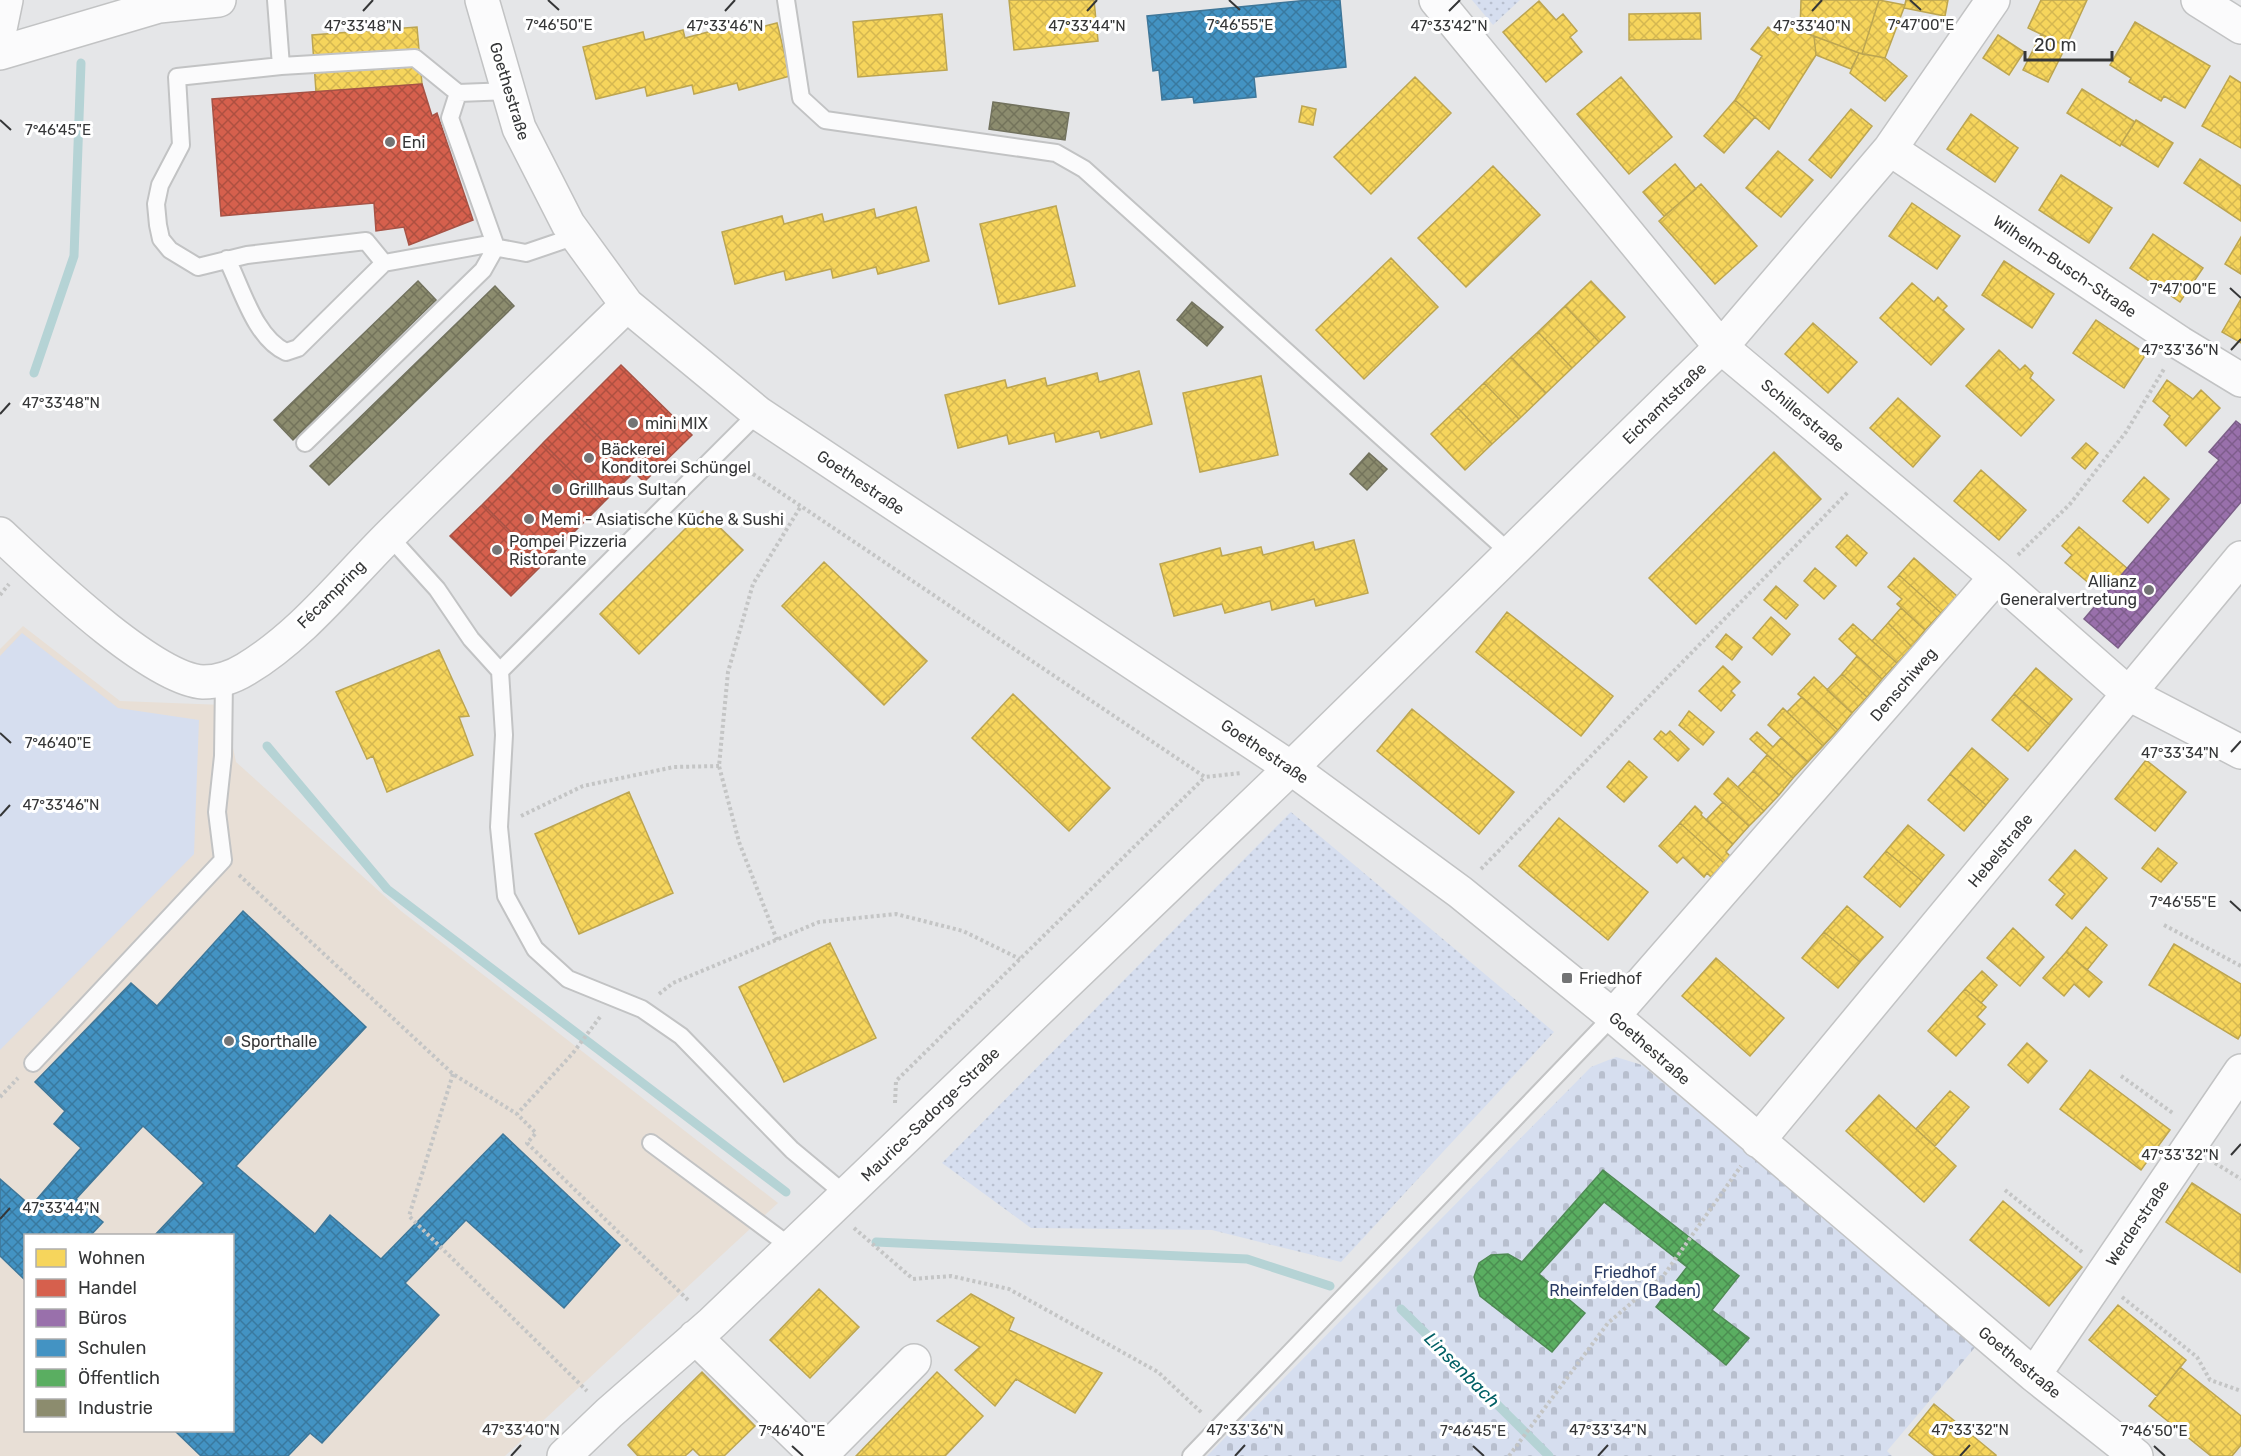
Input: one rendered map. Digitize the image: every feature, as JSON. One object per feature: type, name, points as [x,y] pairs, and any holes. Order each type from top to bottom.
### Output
[{"type":"street","points":[[0,29],[6,0]]},
{"type":"street","points":[[0,53],[150,3],[219,0]]},
{"type":"street","name":"Goethestraße","points":[[482,0],[519,128],[544,182],[576,236],[627,305],[758,413],[1291,768],[1460,891],[1613,1016],[2034,1375],[2136,1456]]},
{"type":"street","name":"Schillerstraße","points":[[1436,0],[1721,347],[1996,577],[2129,694],[2241,752]]},
{"type":"street","name":"Eichamtstraße","points":[[1291,768],[1721,347],[1890,149],[1993,0]]},
{"type":"street","points":[[2198,0],[2241,27]]},
{"type":"street","name":"Wilhelm-Busch-Straße","points":[[1890,149],[2180,343],[2241,380]]},
{"type":"street","name":"Fécampring","points":[[0,534],[105,627],[167,672],[203,682],[224,680],[246,669],[303,623],[389,536],[627,305]]},
{"type":"street","name":"Hebelstraße","points":[[1758,1141],[2241,558]]},
{"type":"street","name":"Denschiweg","points":[[1613,1016],[1996,577]]},
{"type":"street","name":"Maurice-Sadorge-Straße","points":[[564,1456],[609,1413],[704,1330],[1291,768]]},
{"type":"street","name":"Werderstraße","points":[[2034,1375],[2241,1071]]},
{"type":"street","points":[[704,1330],[818,1456],[914,1361]]},
{"type":"lane","points":[[276,0],[281,66]]},
{"type":"lane","points":[[786,0],[801,98],[825,120],[1056,153],[1084,170],[1510,553]]},
{"type":"lane","points":[[384,263],[366,241],[228,259],[198,267],[170,250],[161,239],[156,204],[160,185],[181,145],[177,77],[281,66],[415,58],[458,93],[510,91]]},
{"type":"lane","points":[[305,443],[483,270],[496,247],[450,118],[458,93]]},
{"type":"lane","points":[[228,259],[261,329],[274,347],[286,352],[298,348],[384,263],[483,245],[526,253],[576,236]]},
{"type":"lane","points":[[500,671],[758,413]]},
{"type":"lane","points":[[389,536],[437,589],[471,639],[500,671],[504,735],[499,827],[506,896],[535,949],[568,979],[642,1009],[681,1036],[792,1150],[839,1202]]},
{"type":"lane","points":[[33,1063],[223,860],[217,812],[223,756],[224,680]]},
{"type":"lane","points":[[1191,1456],[1613,1016]]},
{"type":"lane","points":[[651,1143],[790,1247]]},
{"type":"path","points":[[1996,577],[2070,504],[2126,432],[2180,343]]},
{"type":"path","points":[[719,452],[1205,777]]},
{"type":"path","points":[[1460,891],[1869,470]]},
{"type":"path","points":[[777,940],[739,842],[719,766],[728,672],[753,584],[801,506]]},
{"type":"path","points":[[499,827],[583,786],[674,767],[719,766]]},
{"type":"path","points":[[895,1104],[896,1081],[1205,777],[1291,768]]},
{"type":"path","points":[[223,860],[453,1074],[517,1114],[536,1133],[527,1143],[704,1330]]},
{"type":"path","points":[[642,1009],[673,983],[819,922],[896,914],[963,931],[1020,959]]},
{"type":"path","points":[[2164,926],[2241,966]]},
{"type":"path","points":[[517,1114],[573,1053],[595,1023]]},
{"type":"path","points":[[453,1074],[409,1216],[609,1413]]},
{"type":"path","points":[[2121,1076],[2200,1132]]},
{"type":"path","points":[[1509,1456],[1608,1323],[1664,1275],[1758,1141]]},
{"type":"path","points":[[2005,1190],[2197,1357],[2210,1380],[2241,1391]]},
{"type":"path","points":[[839,1202],[913,1279],[951,1276],[1009,1289],[1158,1372],[1218,1428]]},
{"type":"shaded area","points":[[23,626],[120,701],[224,705],[236,762],[401,911],[778,1203],[505,1456],[0,1456],[0,649]]},
{"type":"green space","points":[[1472,0],[1520,0],[1493,25]]},
{"type":"green space","points":[[22,633],[118,708],[199,720],[194,854],[0,1050],[0,656]]},
{"type":"green space","points":[[1291,812],[1554,1032],[1341,1262],[1212,1230],[1031,1228],[942,1163]]},
{"type":"green space","name":"Friedhof Rheinfelden (Baden)","points":[[1616,1057],[1642,1065],[1977,1345],[1887,1451],[1892,1456],[1207,1456],[1591,1067]]},
{"type":"building: Wohnen","points":[[1009,0],[1094,0],[1098,41],[1014,50]]},
{"type":"building: Wohnen","points":[[1801,0],[1879,0],[1862,54],[1800,31]]},
{"type":"building: Wohnen","points":[[1879,0],[1905,5],[1885,58],[1862,54]]},
{"type":"building: Wohnen","points":[[1906,0],[1948,0],[1945,16],[1904,8]]},
{"type":"building: Wohnen","points":[[2041,0],[2087,0],[2066,46],[2028,28]]},
{"type":"building: Wohnen","points":[[1539,1],[1556,20],[1563,14],[1577,31],[1570,37],[1582,52],[1546,82],[1503,32]]},
{"type":"building: Wohnen","points":[[1700,13],[1701,39],[1629,40],[1629,14]]},
{"type":"building: Wohnen","points":[[942,14],[947,70],[858,77],[853,22]]},
{"type":"building: Wohnen","points":[[2135,22],[2210,66],[2185,108],[2164,96],[2161,101],[2129,82],[2131,78],[2110,65]]},
{"type":"building: Wohnen","points":[[777,23],[790,76],[739,90],[737,83],[694,94],[692,85],[647,96],[645,87],[596,99],[583,47],[643,32],[645,40],[683,30],[685,38],[735,25],[737,33]]},
{"type":"building: Wohnen","points":[[1784,25],[1814,36],[1816,55],[1769,129],[1735,100],[1762,56],[1751,49],[1768,27],[1778,35]]},
{"type":"building: Wohnen","points":[[417,27],[422,84],[316,92],[312,35]]},
{"type":"building: Wohnen","points":[[2041,34],[2066,46],[2048,82],[2023,70]]},
{"type":"building: Wohnen","points":[[1998,35],[2024,52],[2009,75],[1983,58]]},
{"type":"building: Wohnen","points":[[1814,36],[1859,53],[1851,69],[1816,55]]},
{"type":"building: Wohnen","points":[[1859,53],[1885,58],[1907,76],[1885,101],[1850,73]]},
{"type":"building: Wohnen","points":[[2230,76],[2241,83],[2241,148],[2202,126]]},
{"type":"building: Wohnen","points":[[1415,77],[1451,113],[1371,194],[1334,157]]},
{"type":"building: Wohnen","points":[[1621,77],[1672,137],[1629,174],[1577,114]]},
{"type":"building: Wohnen","points":[[2082,89],[2135,122],[2120,146],[2067,113]]},
{"type":"building: Wohnen","points":[[1735,100],[1755,117],[1724,153],[1704,136]]},
{"type":"building: Wohnen","points":[[1302,106],[1316,109],[1313,125],[1299,122]]},
{"type":"building: Wohnen","points":[[1851,109],[1872,126],[1831,178],[1809,160]]},
{"type":"building: Wohnen","points":[[1971,114],[2018,148],[1995,182],[1947,149]]},
{"type":"building: Wohnen","points":[[2136,120],[2173,143],[2158,167],[2121,144]]},
{"type":"building: Wohnen","points":[[1778,151],[1813,180],[1781,217],[1746,188]]},
{"type":"building: Wohnen","points":[[2200,159],[2241,186],[2241,221],[2184,183]]},
{"type":"building: Wohnen","points":[[1675,164],[1696,189],[1664,216],[1643,192]]},
{"type":"building: Wohnen","points":[[1493,166],[1540,215],[1466,287],[1418,238]]},
{"type":"building: Wohnen","points":[[2061,175],[2112,208],[2089,243],[2039,210]]},
{"type":"building: Wohnen","points":[[1701,184],[1757,246],[1715,284],[1659,221]]},
{"type":"building: Wohnen","points":[[1912,203],[1960,236],[1937,269],[1889,236]]},
{"type":"building: Wohnen","points":[[1056,206],[1075,286],[999,304],[980,224]]},
{"type":"building: Wohnen","points":[[916,207],[929,261],[878,274],[876,267],[833,278],[831,269],[786,280],[784,271],[735,284],[722,232],[782,216],[784,224],[822,214],[824,222],[874,209],[876,218]]},
{"type":"building: Wohnen","points":[[2153,234],[2203,268],[2180,302],[2130,268]]},
{"type":"building: Wohnen","points":[[2241,237],[2241,274],[2225,264]]},
{"type":"building: Wohnen","points":[[1391,258],[1438,307],[1364,379],[1316,330]]},
{"type":"building: Wohnen","points":[[2004,261],[2054,294],[2032,328],[1982,295]]},
{"type":"building: Wohnen","points":[[1591,281],[1625,317],[1599,342],[1565,306]]},
{"type":"building: Wohnen","points":[[1912,283],[1934,302],[1938,297],[1947,306],[1943,310],[1964,329],[1931,365],[1880,318]]},
{"type":"building: Wohnen","points":[[2241,299],[2241,343],[2222,332]]},
{"type":"building: Wohnen","points":[[1565,306],[1599,342],[1572,368],[1538,332]]},
{"type":"building: Wohnen","points":[[2096,320],[2146,354],[2124,388],[2073,353]]},
{"type":"building: Wohnen","points":[[1813,323],[1857,362],[1828,393],[1785,354]]},
{"type":"building: Wohnen","points":[[1538,332],[1572,368],[1546,393],[1511,357]]},
{"type":"building: Wohnen","points":[[1999,350],[2020,370],[2025,365],[2033,373],[2030,378],[2054,400],[2021,436],[1966,386]]},
{"type":"building: Wohnen","points":[[1511,357],[1546,393],[1519,419],[1484,383]]},
{"type":"building: Wohnen","points":[[1139,371],[1152,424],[1101,438],[1099,431],[1056,442],[1054,433],[1009,444],[1007,435],[958,448],[945,395],[1005,380],[1007,388],[1045,378],[1047,386],[1097,373],[1099,382]]},
{"type":"building: Wohnen","points":[[1261,376],[1278,455],[1200,472],[1183,393]]},
{"type":"building: Wohnen","points":[[2167,380],[2193,399],[2201,390],[2220,408],[2186,446],[2164,425],[2170,416],[2153,401]]},
{"type":"building: Wohnen","points":[[1484,383],[1519,419],[1492,444],[1458,408]]},
{"type":"building: Wohnen","points":[[1898,398],[1940,436],[1913,467],[1870,428]]},
{"type":"building: Wohnen","points":[[1458,408],[1492,444],[1465,470],[1431,434]]},
{"type":"building: Wohnen","points":[[2086,443],[2098,453],[2085,469],[2072,458]]},
{"type":"building: Wohnen","points":[[1774,452],[1821,499],[1696,624],[1649,578]]},
{"type":"building: Wohnen","points":[[1981,470],[2026,510],[1999,540],[1954,501]]},
{"type":"building: Wohnen","points":[[2144,477],[2169,499],[2148,523],[2123,501]]},
{"type":"building: Wohnen","points":[[703,511],[743,550],[639,654],[600,614]]},
{"type":"building: Wohnen","points":[[2079,527],[2128,569],[2111,587],[2098,576],[2091,585],[2065,563],[2072,555],[2062,546]]},
{"type":"building: Wohnen","points":[[1847,535],[1867,553],[1856,566],[1836,547]]},
{"type":"building: Wohnen","points":[[1354,540],[1368,593],[1316,606],[1314,599],[1272,610],[1270,601],[1225,613],[1222,604],[1174,616],[1160,564],[1220,548],[1222,556],[1261,547],[1263,555],[1313,542],[1315,550]]},
{"type":"building: Wohnen","points":[[1914,558],[1957,596],[1941,613],[1899,575]]},
{"type":"building: Wohnen","points":[[824,562],[927,661],[884,705],[782,606]]},
{"type":"building: Wohnen","points":[[1815,568],[1836,586],[1824,599],[1804,581]]},
{"type":"building: Wohnen","points":[[1899,575],[1941,613],[1925,630],[1897,604],[1902,599],[1888,587]]},
{"type":"building: Wohnen","points":[[1776,586],[1798,605],[1786,619],[1764,600]]},
{"type":"building: Wohnen","points":[[1901,608],[1925,630],[1912,647],[1888,623]]},
{"type":"building: Wohnen","points":[[1507,612],[1613,696],[1581,736],[1476,652]]},
{"type":"building: Wohnen","points":[[1771,617],[1790,634],[1772,655],[1753,638]]},
{"type":"building: Wohnen","points":[[1888,623],[1912,647],[1897,663],[1872,641]]},
{"type":"building: Wohnen","points":[[1853,624],[1897,663],[1882,679],[1839,639]]},
{"type":"building: Wohnen","points":[[1726,634],[1742,647],[1732,660],[1716,647]]},
{"type":"building: Wohnen","points":[[439,650],[469,716],[459,717],[473,755],[387,792],[373,756],[367,759],[336,692]]},
{"type":"building: Wohnen","points":[[1857,656],[1882,679],[1867,697],[1842,674]]},
{"type":"building: Wohnen","points":[[1723,666],[1740,682],[1731,691],[1735,695],[1721,711],[1699,691]]},
{"type":"building: Wohnen","points":[[2036,668],[2072,699],[2050,725],[2014,694]]},
{"type":"building: Wohnen","points":[[1842,674],[1867,697],[1852,713],[1827,690]]},
{"type":"building: Wohnen","points":[[1814,677],[1852,713],[1838,730],[1798,694]]},
{"type":"building: Wohnen","points":[[1013,694],[1110,788],[1069,831],[972,738]]},
{"type":"building: Wohnen","points":[[2014,694],[2050,725],[2028,751],[1992,720]]},
{"type":"building: Wohnen","points":[[1802,697],[1838,730],[1823,746],[1787,712]]},
{"type":"building: Wohnen","points":[[1783,708],[1823,746],[1808,762],[1768,725]]},
{"type":"building: Wohnen","points":[[1412,709],[1514,792],[1479,834],[1377,751]]},
{"type":"building: Wohnen","points":[[1689,711],[1714,732],[1703,745],[1679,725]]},
{"type":"building: Wohnen","points":[[1661,731],[1666,735],[1670,731],[1689,749],[1678,761],[1654,739]]},
{"type":"building: Wohnen","points":[[1757,732],[1773,747],[1781,738],[1808,762],[1793,778],[1750,739]]},
{"type":"building: Wohnen","points":[[1972,748],[2008,779],[1986,805],[1950,774]]},
{"type":"building: Wohnen","points":[[1767,755],[1793,778],[1779,795],[1753,771]]},
{"type":"building: Wohnen","points":[[2146,760],[2186,792],[2155,831],[2115,799]]},
{"type":"building: Wohnen","points":[[1629,761],[1647,777],[1624,802],[1607,787]]},
{"type":"building: Wohnen","points":[[1753,771],[1779,795],[1764,811],[1738,787]]},
{"type":"building: Wohnen","points":[[1950,774],[1986,805],[1964,831],[1928,800]]},
{"type":"building: Wohnen","points":[[1728,778],[1764,811],[1749,826],[1714,794]]},
{"type":"building: Wohnen","points":[[629,792],[673,893],[579,934],[535,834]]},
{"type":"building: Wohnen","points":[[1723,802],[1749,826],[1733,844],[1706,820]]},
{"type":"building: Wohnen","points":[[1695,806],[1702,813],[1701,815],[1733,844],[1726,852],[1730,856],[1724,863],[1680,823]]},
{"type":"building: Wohnen","points":[[1559,818],[1648,892],[1608,940],[1519,866]]},
{"type":"building: Wohnen","points":[[1680,823],[1724,863],[1711,877],[1707,873],[1704,877],[1683,857],[1677,863],[1659,846]]},
{"type":"building: Wohnen","points":[[1908,825],[1944,855],[1922,881],[1886,851]]},
{"type":"building: Wohnen","points":[[2158,848],[2177,863],[2161,882],[2142,868]]},
{"type":"building: Wohnen","points":[[2075,850],[2107,878],[2072,919],[2056,905],[2065,894],[2049,880]]},
{"type":"building: Wohnen","points":[[1886,851],[1922,881],[1900,907],[1864,877]]},
{"type":"building: Wohnen","points":[[1847,906],[1883,937],[1860,962],[1824,932]]},
{"type":"building: Wohnen","points":[[2086,927],[2107,945],[2087,970],[2066,952]]},
{"type":"building: Wohnen","points":[[2013,928],[2044,957],[2020,986],[1987,958]]},
{"type":"building: Wohnen","points":[[1824,932],[1860,962],[1838,988],[1802,958]]},
{"type":"building: Wohnen","points":[[830,943],[876,1038],[784,1082],[739,987]]},
{"type":"building: Wohnen","points":[[2174,944],[2241,984],[2241,1034],[2238,1039],[2149,985]]},
{"type":"building: Wohnen","points":[[2066,952],[2102,982],[2089,997],[2074,984],[2064,996],[2043,978]]},
{"type":"building: Wohnen","points":[[1716,958],[1784,1018],[1750,1056],[1682,996]]},
{"type":"building: Wohnen","points":[[1982,971],[1997,985],[1981,1003],[1965,989]]},
{"type":"building: Wohnen","points":[[1965,989],[1986,1007],[1977,1017],[1985,1024],[1956,1056],[1928,1031]]},
{"type":"building: Wohnen","points":[[2027,1043],[2047,1061],[2028,1083],[2008,1065]]},
{"type":"building: Wohnen","points":[[2090,1070],[2170,1130],[2141,1170],[2060,1109]]},
{"type":"building: Wohnen","points":[[1950,1091],[1969,1107],[1935,1146],[1916,1129]]},
{"type":"building: Wohnen","points":[[1879,1095],[1956,1166],[1924,1202],[1846,1131]]},
{"type":"building: Wohnen","points":[[2192,1183],[2241,1215],[2240,1272],[2166,1222]]},
{"type":"building: Wohnen","points":[[2003,1201],[2082,1267],[2049,1306],[1970,1240]]},
{"type":"building: Wohnen","points":[[819,1289],[859,1327],[810,1378],[770,1340]]},
{"type":"building: Wohnen","points":[[971,1294],[1014,1318],[1009,1330],[1102,1373],[1075,1413],[1016,1379],[995,1406],[955,1370],[980,1347],[937,1321]]},
{"type":"building: Wohnen","points":[[2118,1305],[2186,1360],[2157,1396],[2089,1340]]},
{"type":"building: Wohnen","points":[[2180,1367],[2241,1416],[2241,1445],[2232,1456],[2211,1456],[2149,1406]]},
{"type":"building: Wohnen","points":[[702,1372],[755,1426],[724,1456],[700,1456],[693,1449],[685,1456],[638,1456],[628,1445]]},
{"type":"building: Wohnen","points":[[937,1372],[983,1416],[945,1456],[856,1456]]},
{"type":"building: Wohnen","points":[[1934,1404],[1996,1456],[1935,1456],[1909,1435]]},
{"type":"building: Handel","points":[[422,84],[432,116],[437,113],[473,220],[409,245],[404,227],[376,231],[374,203],[221,216],[212,99]]},
{"type":"building: Handel","name":"mini MIX","points":[[621,365],[692,435],[644,482],[574,412]]},
{"type":"building: Handel","name":"Bäckerei Konditorei Schüngel","points":[[574,412],[634,472],[603,503],[543,443]]},
{"type":"building: Handel","name":"Grillhaus Sultan","points":[[543,443],[603,503],[571,535],[511,476]]},
{"type":"building: Handel","points":[[511,476],[571,535],[543,564],[483,504]]},
{"type":"building: Handel","name":"Pompei Pizzeria Ristorante","points":[[483,504],[543,564],[511,596],[450,536]]},
{"type":"building: Büros","points":[[2236,421],[2241,425],[2241,502],[2118,648],[2084,619],[2219,460],[2209,452]]},
{"type":"building: Schulen","points":[[1309,0],[1340,0],[1346,67],[1254,77],[1256,97],[1194,103],[1193,97],[1162,100],[1159,70],[1153,71],[1147,16]]},
{"type":"building: Schulen","points":[[243,911],[366,1027],[236,1166],[315,1234],[330,1215],[381,1259],[503,1134],[620,1245],[564,1308],[466,1220],[405,1283],[439,1315],[322,1443],[310,1433],[288,1456],[201,1456],[176,1432],[234,1432],[234,1234],[156,1234],[204,1183],[143,1126],[76,1199],[103,1222],[92,1234],[24,1234],[24,1279],[0,1256],[0,1179],[31,1206],[81,1148],[54,1124],[65,1111],[35,1082],[131,983],[157,1006]]},
{"type":"building: Öffentlich","points":[[1603,1170],[1739,1276],[1712,1310],[1749,1338],[1726,1365],[1656,1307],[1687,1267],[1604,1202],[1539,1274],[1585,1313],[1552,1352],[1480,1296],[1474,1277],[1479,1263],[1491,1255],[1508,1254],[1522,1262]]},
{"type":"building: Industrie","points":[[993,102],[1069,113],[1065,140],[989,129]]},
{"type":"building: Industrie","points":[[418,281],[436,300],[293,440],[274,420]]},
{"type":"building: Industrie","points":[[495,286],[514,306],[329,485],[310,466]]},
{"type":"building: Industrie","points":[[1192,302],[1223,327],[1207,346],[1177,320]]},
{"type":"building: Industrie","points":[[1369,453],[1387,469],[1367,490],[1350,474]]},
{"type":"waterway","points":[[34,373],[74,256],[81,63]]},
{"type":"waterway","points":[[267,746],[387,889],[786,1192]]},
{"type":"waterway","points":[[876,1242],[1247,1259],[1330,1286]]},
{"type":"waterway","name":"Linsenbach","points":[[1401,1309],[1549,1456]]},
{"type":"place","name":"Eni","points":[[390,142]]},
{"type":"place","name":"mini MIX","points":[[633,423]]},
{"type":"place","name":"Bäckerei Konditorei Schüngel","points":[[589,458]]},
{"type":"place","name":"Grillhaus Sultan","points":[[557,489]]},
{"type":"place","name":"Memi - Asiatische Küche & Sushi","points":[[529,519]]},
{"type":"place","name":"Pompei Pizzeria Ristorante","points":[[497,550]]},
{"type":"place","name":"Allianz Generalvertretung","points":[[2149,590]]},
{"type":"place","name":"Friedhof","points":[[1567,978]]},
{"type":"place","name":"Sporthalle","points":[[229,1041]]}]
